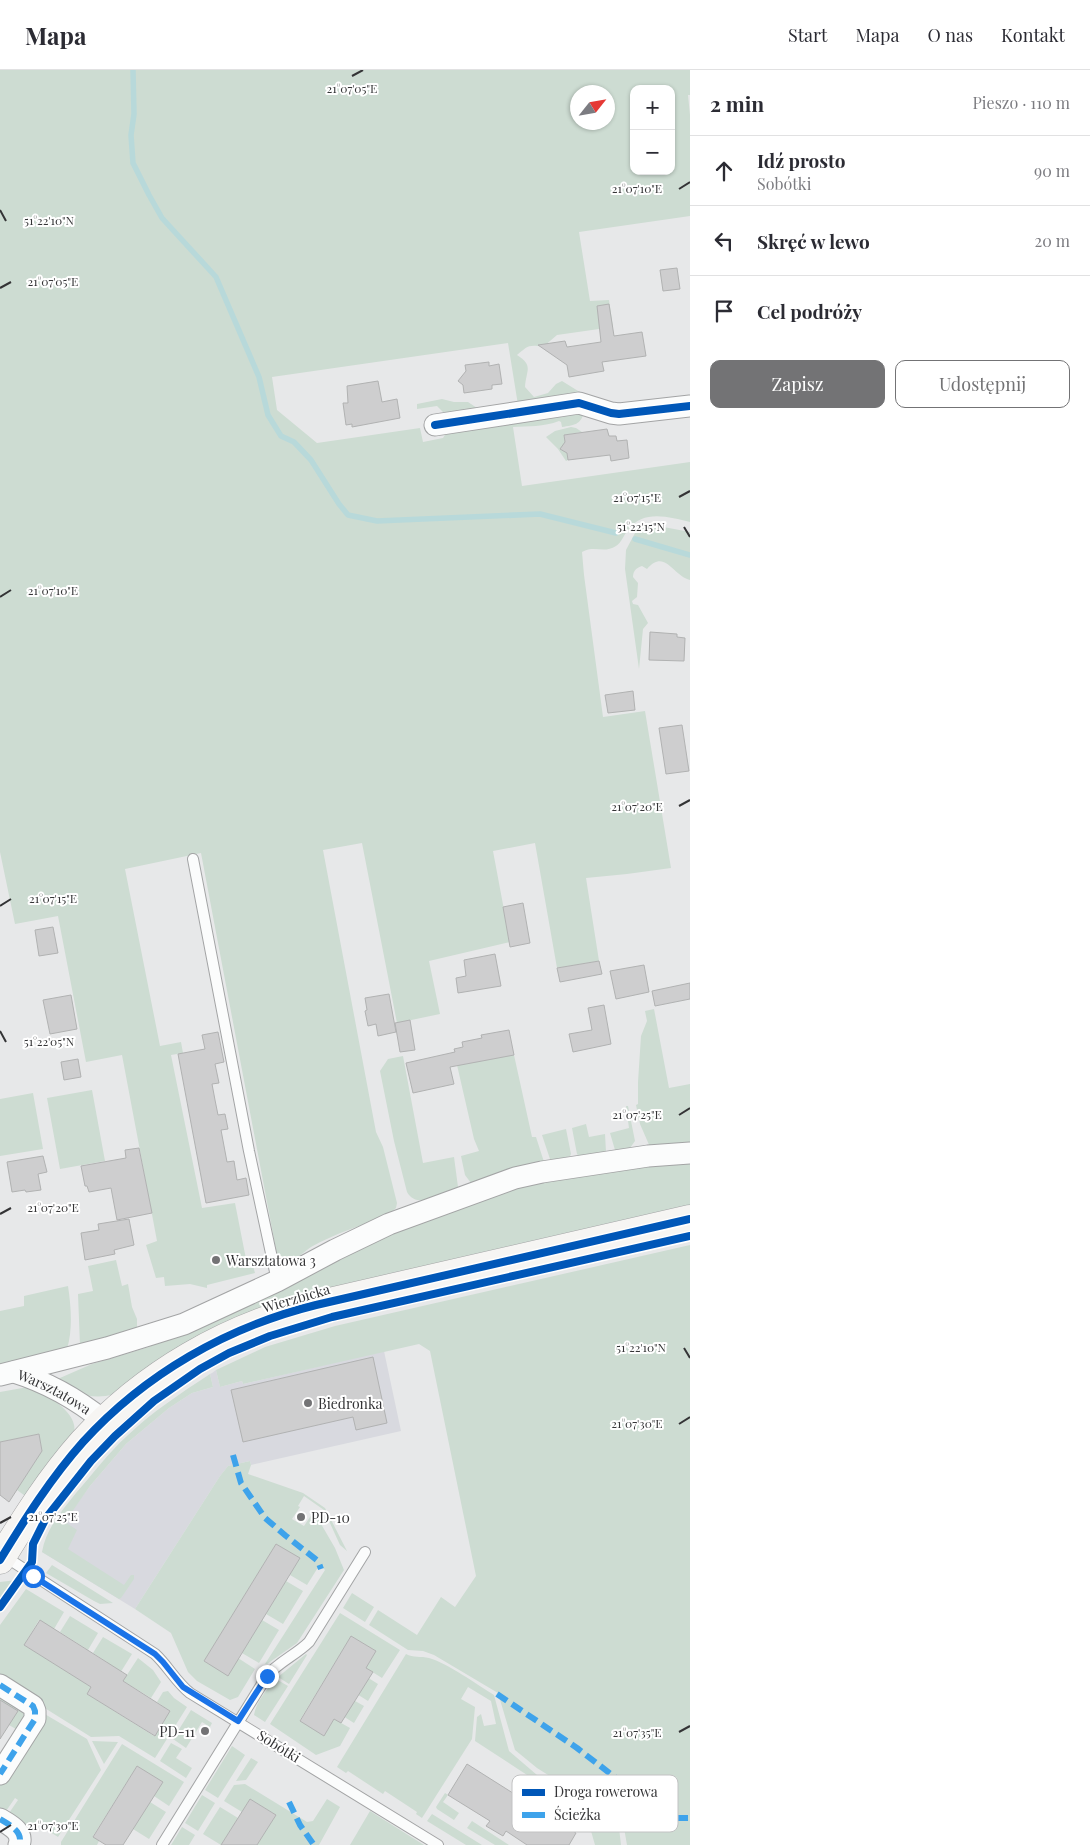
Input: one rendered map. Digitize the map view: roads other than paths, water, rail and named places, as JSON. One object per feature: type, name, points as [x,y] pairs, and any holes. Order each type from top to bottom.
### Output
[{"type":"street","points":[[435,425],[579,403],[619,414],[690,406]]},
{"type":"street","points":[[7,1374],[107,1348],[170,1329],[277,1281],[334,1250],[389,1224],[515,1178],[629,1159],[690,1153]]},
{"type":"street","name":"Wierzbicka","points":[[2,1558],[47,1488],[83,1442],[104,1421],[142,1389],[178,1363],[225,1337],[269,1318],[316,1304],[690,1218]]},
{"type":"street","name":"Warsztatowa","points":[[7,1374],[47,1385],[104,1421]]},
{"type":"street","points":[[0,1686],[33,1706],[35,1719],[0,1774]]},
{"type":"street","points":[[0,1819],[17,1830],[21,1838],[19,1845]]},
{"type":"lane","points":[[193,859],[249,1150],[277,1281]]},
{"type":"lane","points":[[162,1845],[269,1672],[309,1642],[365,1552]]},
{"type":"lane","name":"Sobótki","points":[[2,1558],[155,1654],[183,1687],[438,1845]]},
{"type":"waterway","points":[[133,70],[134,114],[131,135],[133,163],[162,218],[216,277],[259,377],[268,415],[281,436],[294,442],[311,460],[348,515],[377,521],[540,514],[616,533]]},
{"type":"waterway","points":[[635,539],[690,555]]},
{"type":"place","name":"Warsztatowa 3","points":[[216,1260]]},
{"type":"place","name":"Biedronka","points":[[308,1403]]},
{"type":"place","name":"PD-10","points":[[301,1517]]},
{"type":"place","name":"PD-11","points":[[205,1731]]}]
